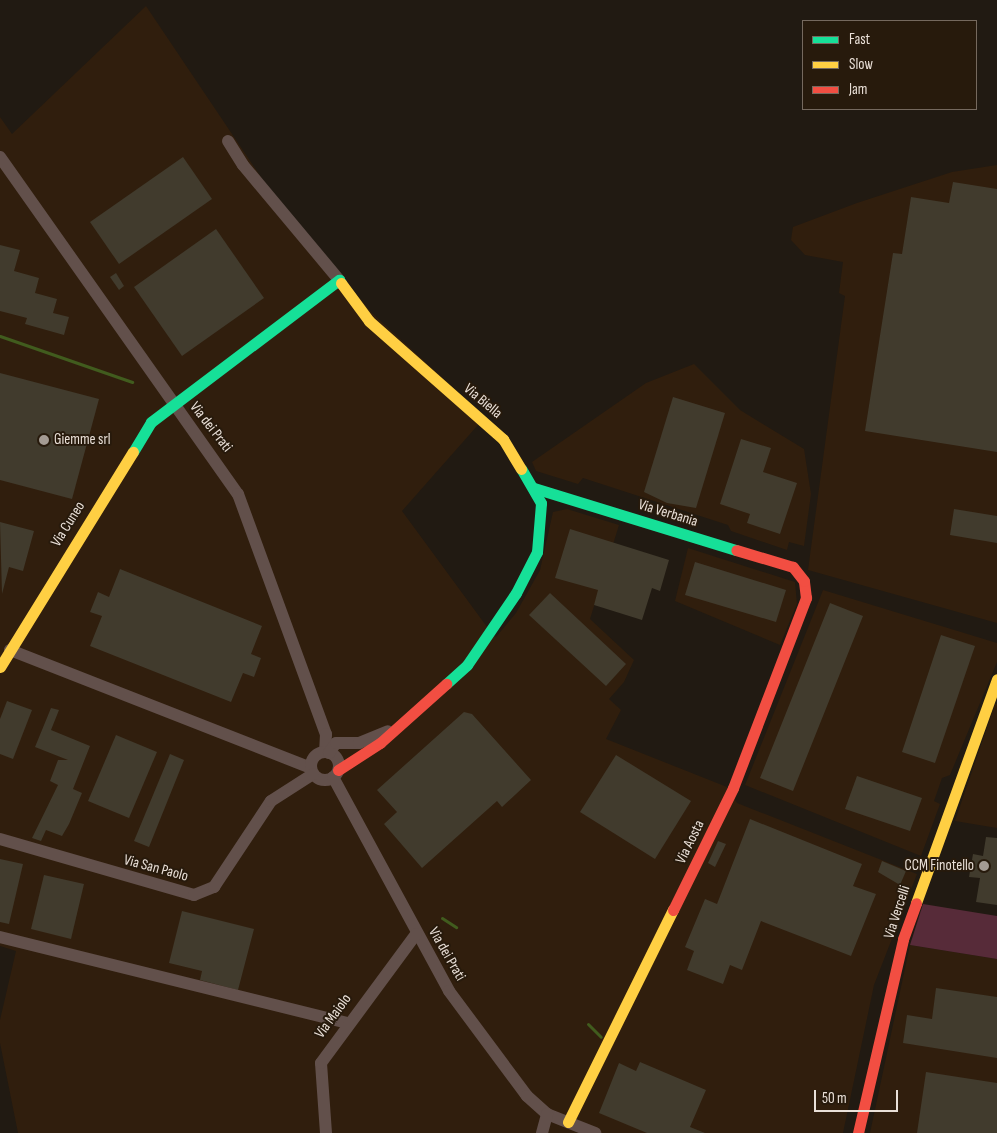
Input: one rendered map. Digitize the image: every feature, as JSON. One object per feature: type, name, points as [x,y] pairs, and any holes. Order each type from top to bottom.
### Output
[{"type":"street","points":[[174,406],[339,280],[243,165],[228,141]]},
{"type":"street","name":"Via dei Prati","points":[[0,157],[174,406],[238,494],[326,734],[327,752]]},
{"type":"street","name":"Via Biella","points":[[335,774],[460,674],[516,593],[538,544],[541,503],[534,488],[503,438],[369,321],[339,280]]},
{"type":"street","name":"Via Cuneo","points":[[0,667],[151,422],[174,406]]},
{"type":"street","name":"Via Verbania","points":[[534,488],[793,567]]},
{"type":"street","name":"Via Aosta","points":[[568,1122],[733,788],[806,598],[804,581],[793,567]]},
{"type":"street","points":[[10,650],[312,771],[324,780],[335,774],[338,762],[327,752],[316,755],[312,771]]},
{"type":"street","name":"Via Vercelli","points":[[858,1133],[903,940],[997,679]]},
{"type":"street","name":"Via Biella","points":[[327,752],[336,743],[358,743],[390,730]]},
{"type":"street","name":"Via San Paolo","points":[[0,839],[194,895],[214,887],[271,801],[312,771]]},
{"type":"street","name":"Via dei Prati","points":[[335,774],[416,934],[449,991],[527,1096],[547,1114]]},
{"type":"street","name":"Via Maiolo","points":[[326,1133],[322,1063],[347,1023],[416,934]]},
{"type":"street","points":[[0,937],[347,1023]]},
{"type":"street","points":[[542,1133],[547,1114],[595,1133]]},
{"type":"shaded area","points":[[146,6],[273,195],[372,313],[485,417],[402,511],[490,631],[496,637],[516,613],[540,570],[553,512],[567,509],[619,525],[590,619],[634,660],[624,682],[609,699],[621,710],[606,739],[727,787],[737,803],[917,874],[874,985],[843,1133],[18,1133],[0,1043],[0,1020],[16,951],[0,946],[0,117],[12,134]]},
{"type":"shaded area","points":[[997,165],[997,623],[808,570],[845,296],[839,293],[843,262],[805,255],[791,240],[793,227],[857,203],[952,172]]},
{"type":"shaded area","points":[[694,364],[740,410],[804,449],[811,494],[804,546],[789,542],[787,550],[731,531],[728,525],[583,478],[578,484],[536,471],[532,462],[646,383]]},
{"type":"shaded area","points":[[688,548],[795,582],[797,604],[780,645],[675,601]]},
{"type":"shaded area","points":[[823,590],[997,643],[997,662],[950,775],[942,778],[934,801],[940,804],[921,856],[745,785]]},
{"type":"shaded area","points":[[995,704],[997,704],[997,828],[955,821]]},
{"type":"shaded area","points":[[923,904],[997,916],[997,959],[910,945]]},
{"type":"shaded area","points":[[910,945],[997,959],[997,1133],[870,1133]]},
{"type":"building","points":[[183,157],[212,199],[119,264],[90,222]]},
{"type":"building","points":[[953,182],[997,189],[997,452],[865,431],[893,253],[902,254],[911,197],[949,203]]},
{"type":"building","points":[[216,229],[264,298],[182,356],[134,287]]},
{"type":"building","points":[[0,245],[20,250],[14,271],[39,278],[35,293],[57,299],[53,313],[69,317],[64,335],[25,324],[27,318],[0,311]]},
{"type":"building","points":[[116,273],[124,286],[119,290],[110,277]]},
{"type":"building","name":"Giemme srl","points":[[0,373],[99,399],[72,499],[0,480]]},
{"type":"building","points":[[673,397],[725,413],[696,508],[667,503],[644,492]]},
{"type":"building","points":[[741,439],[771,448],[763,472],[797,483],[780,534],[747,523],[750,514],[720,504]]},
{"type":"building","points":[[954,509],[997,516],[997,543],[950,535]]},
{"type":"building","points":[[0,522],[34,531],[23,571],[9,567],[2,594]]},
{"type":"building","points":[[570,529],[669,560],[660,591],[652,588],[642,620],[594,605],[598,590],[555,578]]},
{"type":"building","points":[[695,562],[786,590],[776,622],[685,595]]},
{"type":"building","points":[[120,569],[262,626],[251,654],[261,658],[254,677],[243,673],[231,702],[90,646],[102,616],[90,612],[98,592],[109,597]]},
{"type":"building","points":[[550,593],[626,664],[606,686],[529,615]]},
{"type":"building","points":[[830,603],[863,616],[793,791],[760,778]]},
{"type":"building","points":[[941,635],[975,646],[935,763],[902,752]]},
{"type":"building","points":[[7,701],[32,710],[13,759],[0,754],[0,719]]},
{"type":"building","points":[[51,708],[59,710],[51,730],[90,746],[73,789],[82,793],[69,824],[62,836],[46,830],[41,841],[32,838],[58,785],[50,781],[58,760],[68,760],[35,747]]},
{"type":"building","points":[[464,712],[472,714],[531,780],[502,807],[497,801],[422,868],[384,824],[397,812],[377,790]]},
{"type":"building","points":[[116,735],[157,752],[129,818],[88,801]]},
{"type":"building","points":[[170,754],[184,760],[149,847],[134,841]]},
{"type":"building","points":[[616,755],[691,801],[655,859],[580,812]]},
{"type":"building","points":[[857,776],[922,798],[910,831],[845,809]]},
{"type":"building","points":[[750,819],[862,864],[853,886],[876,894],[851,956],[761,921],[742,970],[730,965],[723,984],[687,970],[694,951],[685,947],[705,899],[717,904]]},
{"type":"building","name":"CCM Finotello","points":[[986,837],[997,838],[997,905],[976,902],[980,878],[969,877],[973,854],[983,856]]},
{"type":"building","points":[[718,841],[726,844],[715,867],[708,863]]},
{"type":"building","points":[[0,859],[23,864],[9,924],[0,922]]},
{"type":"building","points":[[882,861],[906,871],[900,885],[878,872]]},
{"type":"building","points":[[44,875],[84,884],[71,939],[31,929]]},
{"type":"building","points":[[182,911],[254,929],[238,990],[200,980],[202,971],[169,963]]},
{"type":"building","points":[[936,988],[997,997],[997,1058],[903,1043],[907,1015],[932,1019]]},
{"type":"building","points":[[640,1062],[706,1090],[690,1127],[705,1133],[647,1133],[599,1113],[619,1063],[636,1071]]},
{"type":"building","points":[[926,1072],[997,1083],[997,1133],[917,1133]]},
{"type":"waterway","points":[[0,336],[132,382]]},
{"type":"waterway","points":[[442,918],[456,927]]},
{"type":"waterway","points":[[588,1024],[601,1037]]},
{"type":"traffic: fast","points":[[133,452],[151,422],[339,280],[341,283]]},
{"type":"traffic: fast","points":[[446,684],[467,665],[516,593],[537,552],[541,503],[521,469]]},
{"type":"traffic: fast","points":[[534,488],[736,550]]},
{"type":"traffic: slow","points":[[341,283],[369,321],[503,439],[521,469]]},
{"type":"traffic: slow","points":[[0,667],[133,452]]},
{"type":"traffic: slow","points":[[916,903],[997,679]]},
{"type":"traffic: slow","points":[[568,1122],[673,910]]},
{"type":"traffic: jam","points":[[673,910],[733,788],[806,598],[804,581],[793,567],[736,550]]},
{"type":"traffic: jam","points":[[338,770],[380,743],[446,684]]},
{"type":"traffic: jam","points":[[858,1133],[903,939],[916,903]]},
{"type":"place","name":"Giemme srl","points":[[44,440]]},
{"type":"place","name":"CCM Finotello","points":[[984,866]]}]
